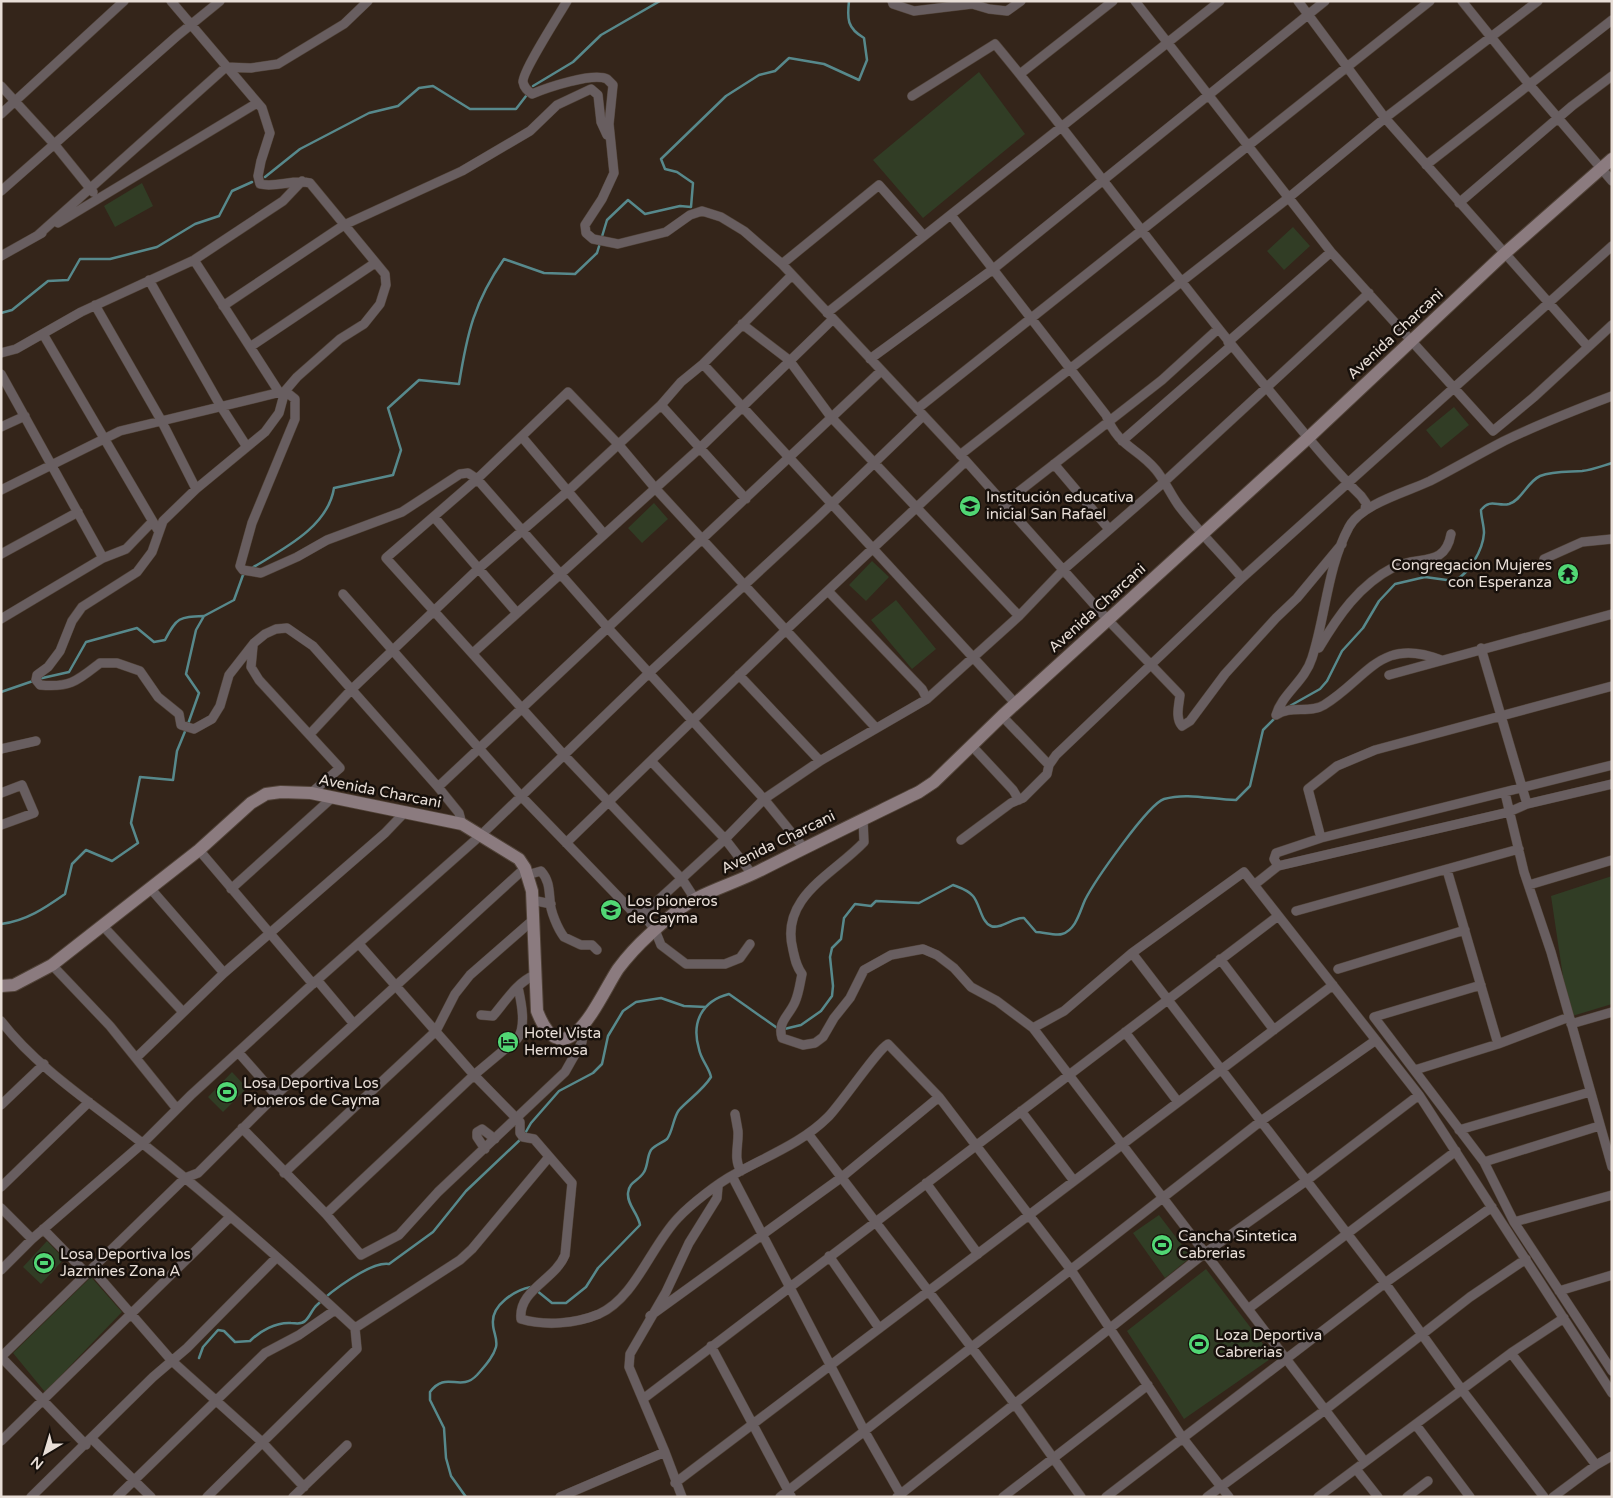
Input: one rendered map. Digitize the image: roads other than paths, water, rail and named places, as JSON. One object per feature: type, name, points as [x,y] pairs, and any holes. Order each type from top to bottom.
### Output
[{"type":"main road","name":"Avenida Charcani","points":[[583,1028],[619,968],[655,930],[695,899],[752,874],[919,792],[934,782],[1002,716],[1308,438],[1504,254],[1612,159]]},
{"type":"main road","name":"Avenida Charcani","points":[[1,986],[14,985],[52,965],[199,850],[251,803],[266,794],[281,792],[311,793],[462,824],[510,852],[526,872]]},
{"type":"main road","points":[[526,872],[532,900],[537,1011],[548,1031],[553,1036],[566,1038],[573,1036],[583,1028]]},
{"type":"street","points":[[1,114],[124,1]]},
{"type":"street","points":[[1,490],[120,431],[220,405],[282,392],[340,339],[364,324],[380,304],[386,284],[384,274],[310,183],[302,181],[266,185],[259,180],[270,133],[262,108],[171,1]]},
{"type":"street","points":[[1,191],[190,25],[220,1]]},
{"type":"street","points":[[38,236],[226,67],[251,68],[278,64],[344,24],[368,1]]},
{"type":"street","points":[[567,1],[525,71],[523,81],[528,91],[597,77],[608,79],[613,85],[609,124],[614,173],[602,199],[585,225],[586,233],[593,239],[618,244],[666,232],[690,215],[702,211],[721,217],[744,231],[782,264],[963,458],[1108,620],[1180,695],[1178,722],[1182,726],[1190,721],[1225,674],[1297,598],[1342,544]]},
{"type":"street","points":[[892,1],[893,4],[914,11],[972,4],[989,9],[1007,11],[1022,1]]},
{"type":"street","points":[[1020,74],[1113,1]]},
{"type":"street","points":[[1135,1],[1331,252],[1369,293],[1410,342],[1493,431],[1534,397],[1612,325]]},
{"type":"street","points":[[473,654],[560,572],[700,448],[790,360],[830,316],[924,236],[1220,1]]},
{"type":"street","points":[[1298,1],[1385,118],[1458,203],[1588,347]]},
{"type":"street","points":[[870,359],[992,270],[1325,1]]},
{"type":"street","points":[[1,1270],[32,1239],[142,1143],[315,982],[481,835],[649,672],[832,504],[875,462],[920,413],[1029,319],[1249,147],[1430,1]]},
{"type":"street","points":[[1462,1],[1528,84],[1612,181]]},
{"type":"street","points":[[566,843],[787,629],[829,592],[918,507],[963,458],[1180,281],[1288,199],[1385,118],[1491,39],[1538,1]]},
{"type":"street","points":[[1426,165],[1612,20]]},
{"type":"street","points":[[912,96],[995,44],[1104,178],[1180,281],[1230,344],[1308,438],[1366,503],[1365,510]]},
{"type":"street","points":[[1458,203],[1612,76]]},
{"type":"street","points":[[1,86],[55,145],[98,197]]},
{"type":"street","points":[[223,306],[344,225],[462,171],[530,131],[557,105],[591,89],[598,95],[602,122],[612,147]]},
{"type":"street","points":[[1,256],[38,236],[98,197],[257,103]]},
{"type":"street","points":[[1,354],[16,349],[95,305],[194,260],[283,201],[302,181]]},
{"type":"street","points":[[782,264],[879,185],[924,236]]},
{"type":"street","points":[[951,215],[1029,319],[1106,415],[1112,431],[1142,456],[1164,482],[1180,506],[1242,578]]},
{"type":"street","points":[[962,840],[1011,803],[1019,800],[1046,774],[1049,765],[1056,755],[1242,578],[1612,246]]},
{"type":"street","points":[[1122,441],[1331,252]]},
{"type":"street","points":[[194,260],[250,347],[282,392],[295,399],[297,408],[295,418],[252,523],[240,566],[243,570],[261,573],[327,540],[402,512],[460,474],[468,473],[477,480],[560,572],[606,627],[764,799],[804,848]]},
{"type":"street","points":[[250,347],[375,263]]},
{"type":"street","points":[[310,734],[351,690],[394,652],[434,610],[661,405],[681,382],[703,364],[792,275]]},
{"type":"street","points":[[149,280],[220,405],[247,447]]},
{"type":"street","points":[[643,914],[764,799],[820,761],[928,699],[1019,616],[1063,570],[1164,482],[1369,293]]},
{"type":"street","points":[[95,305],[161,420],[196,489]]},
{"type":"street","points":[[742,324],[790,360],[831,417],[1019,616]]},
{"type":"street","points":[[1003,504],[1109,423],[1199,349],[1218,329]]},
{"type":"street","points":[[43,334],[159,532]]},
{"type":"street","points":[[703,364],[1016,704]]},
{"type":"street","points":[[438,787],[606,627],[704,539],[881,371]]},
{"type":"street","points":[[1,374],[53,464],[103,558]]},
{"type":"street","points":[[282,392],[279,413],[265,432],[196,489],[163,520],[152,552],[137,572],[82,607],[72,621],[60,651],[48,667],[37,675],[36,680],[40,685],[69,685],[81,679],[100,663],[117,663],[131,667],[140,671],[158,697],[179,714],[181,725],[194,729],[212,719],[220,706],[229,675],[253,644],[264,634],[276,629],[287,628],[313,646],[438,787],[459,813],[462,824]]},
{"type":"street","points":[[695,899],[682,879],[564,755],[386,558],[477,480],[568,392],[618,444],[655,488],[787,629],[876,728]]},
{"type":"street","points":[[1441,660],[1422,652],[1404,653],[1383,658],[1372,664],[1324,706],[1303,710],[1284,710],[1276,715],[1279,705],[1308,670],[1332,572],[1349,526],[1365,510],[1430,481],[1502,442],[1566,412],[1612,396]]},
{"type":"street","points":[[661,405],[746,499]]},
{"type":"street","points":[[1,428],[25,416]]},
{"type":"street","points":[[522,437],[604,534]]},
{"type":"street","points":[[1054,464],[1110,529]]},
{"type":"street","points":[[1,554],[78,512]]},
{"type":"street","points":[[434,517],[517,613]]},
{"type":"street","points":[[1,620],[103,558],[126,549],[152,522]]},
{"type":"street","points":[[1312,658],[1334,623],[1369,582],[1410,560],[1426,560],[1438,556],[1448,546],[1450,534]]},
{"type":"street","points":[[1544,559],[1582,542],[1612,539]]},
{"type":"street","points":[[829,592],[922,690],[928,699]]},
{"type":"street","points":[[343,594],[521,796],[634,913],[643,914],[655,930],[661,945],[686,964],[725,964],[740,958],[750,944]]},
{"type":"street","points":[[1389,675],[1480,648],[1612,614]]},
{"type":"street","points":[[253,644],[251,667],[259,680],[340,768],[311,793]]},
{"type":"street","points":[[1480,648],[1527,804]]},
{"type":"street","points":[[739,675],[820,761]]},
{"type":"street","points":[[1321,838],[1308,789],[1337,766],[1375,750],[1501,718],[1612,686]]},
{"type":"street","points":[[1002,716],[1049,765]]},
{"type":"street","points":[[1,749],[36,741]]},
{"type":"street","points":[[972,746],[1019,800]]},
{"type":"street","points":[[651,761],[724,839],[752,874]]},
{"type":"street","points":[[1278,866],[1274,859],[1276,854],[1321,838],[1612,765]]},
{"type":"street","points":[[1254,885],[1278,866],[1509,812],[1527,804],[1612,784]]},
{"type":"street","points":[[1,793],[22,785],[34,814],[1,825]]},
{"type":"street","points":[[1505,793],[1529,885],[1552,952],[1599,1126],[1612,1167]]},
{"type":"street","points":[[231,889],[333,797]]},
{"type":"street","points":[[136,1058],[224,973],[385,833],[406,811]]},
{"type":"street","points":[[863,819],[864,842],[808,891],[794,909],[790,928],[791,941],[797,967],[802,974],[795,1002],[781,1024],[782,1038],[803,1045],[815,1043],[823,1036],[850,998],[864,970],[891,955],[923,950],[937,955],[954,968],[971,987],[997,1001],[1033,1028],[1365,1462]]},
{"type":"street","points":[[1296,910],[1519,849]]},
{"type":"street","points":[[199,850],[231,889],[354,1024]]},
{"type":"street","points":[[1529,885],[1612,860]]},
{"type":"street","points":[[1447,870],[1498,1044]]},
{"type":"street","points":[[152,1497],[43,1401],[1,1357],[185,1178],[198,1173],[276,1095],[526,872],[541,871],[546,876],[551,904],[564,937],[581,945],[592,945],[597,950]]},
{"type":"street","points":[[1033,1028],[1064,1011],[1132,953],[1244,872],[1419,1095],[1612,1393]]},
{"type":"street","points":[[150,888],[224,973]]},
{"type":"street","points":[[532,900],[551,904]]},
{"type":"street","points":[[643,1399],[789,1286],[1278,916]]},
{"type":"street","points":[[284,1173],[436,1031],[455,994],[470,976],[533,920]]},
{"type":"street","points":[[102,925],[182,1012]]},
{"type":"street","points":[[1338,970],[1465,930]]},
{"type":"street","points":[[359,944],[474,1074],[521,1123],[520,1133],[524,1137],[534,1138],[572,1183],[565,1255],[561,1265],[523,1300],[520,1310],[521,1319],[547,1324],[573,1320],[599,1314],[616,1302],[638,1275],[676,1220],[692,1205],[732,1176],[809,1135],[849,1094],[887,1045],[899,1054],[939,1097],[1072,1270],[1182,1438],[1229,1497]]},
{"type":"street","points":[[1132,953],[1385,1283],[1462,1390],[1544,1497]]},
{"type":"street","points":[[1220,959],[1274,1030]]},
{"type":"street","points":[[52,965],[110,1026],[177,1109]]},
{"type":"street","points":[[481,1015],[493,1016],[528,978],[535,975]]},
{"type":"street","points":[[675,1483],[1333,985]]},
{"type":"street","points":[[1481,985],[1374,1017],[1484,1162],[1514,1222],[1559,1291],[1608,1356],[1612,1371]]},
{"type":"street","points":[[326,1214],[474,1074],[520,1035],[522,1017],[518,988]]},
{"type":"street","points":[[1415,1070],[1570,1021],[1612,1012]]},
{"type":"street","points":[[2,1023],[44,1064],[185,1178],[355,1328],[357,1349],[208,1497]]},
{"type":"street","points":[[242,1128],[326,1214],[361,1255],[399,1235],[438,1192],[565,1072],[582,1042],[583,1028]]},
{"type":"street","points":[[1125,1032],[1178,1102]]},
{"type":"street","points":[[711,1346],[752,1424],[786,1495],[1260,1122],[1376,1040]]},
{"type":"street","points":[[238,1052],[276,1095]]},
{"type":"street","points":[[1,1105],[44,1064]]},
{"type":"street","points":[[1459,1130],[1590,1092]]},
{"type":"street","points":[[732,1176],[864,1432],[900,1496],[1014,1403],[1205,1253],[1306,1181],[1419,1095]]},
{"type":"street","points":[[650,1316],[842,1177],[939,1097]]},
{"type":"street","points":[[1,1187],[89,1102]]},
{"type":"street","points":[[1021,1111],[1074,1181]]},
{"type":"street","points":[[735,1114],[738,1132],[736,1146],[737,1166],[740,1171]]},
{"type":"street","points":[[1484,1162],[1599,1126]]},
{"type":"street","points":[[485,1149],[477,1137],[477,1132],[482,1129],[495,1139]]},
{"type":"street","points":[[809,1135],[1014,1403],[1081,1497]]},
{"type":"street","points":[[1248,1309],[1456,1151]]},
{"type":"street","points":[[355,1328],[460,1260],[472,1249],[549,1157]]},
{"type":"street","points":[[926,1183],[978,1254]]},
{"type":"street","points":[[682,1497],[629,1367],[630,1354],[650,1316],[666,1292],[689,1243],[716,1198],[718,1187]]},
{"type":"street","points":[[1514,1222],[1612,1195]]},
{"type":"street","points":[[1106,1497],[1385,1283],[1492,1207]]},
{"type":"street","points":[[1,1208],[32,1239]]},
{"type":"street","points":[[1,1442],[230,1217]]},
{"type":"street","points":[[43,1229],[89,1271],[172,1361],[262,1442],[304,1486]]},
{"type":"street","points":[[829,1256],[879,1328]]},
{"type":"street","points":[[31,1497],[276,1258]]},
{"type":"street","points":[[1207,1497],[1325,1410],[1470,1297],[1526,1259]]},
{"type":"street","points":[[1559,1291],[1612,1275]]},
{"type":"street","points":[[117,1497],[265,1354],[299,1335],[335,1310]]},
{"type":"street","points":[[1318,1497],[1511,1353],[1564,1318]]},
{"type":"street","points":[[1511,1353],[1596,1465]]},
{"type":"street","points":[[1002,1497],[1148,1385]]},
{"type":"street","points":[[1416,1425],[1470,1497]]},
{"type":"street","points":[[293,1497],[347,1445]]},
{"type":"street","points":[[560,1497],[665,1452]]},
{"type":"street","points":[[1553,1497],[1596,1465],[1612,1456]]},
{"type":"street","points":[[1356,1469],[1378,1497]]},
{"type":"street","points":[[1407,1497],[1428,1481]]},
{"type":"waterway","points":[[533,86],[573,62],[601,35],[660,1]]},
{"type":"waterway","points":[[252,568],[290,545],[314,525],[330,502],[334,488],[393,475],[401,450],[388,408],[419,380],[459,384],[465,349],[473,319],[485,290],[504,259],[544,273],[575,274],[597,253],[607,220],[628,200],[645,214],[680,206],[691,207],[693,183],[677,172],[665,169],[661,159],[726,96],[759,75],[775,71],[789,58],[824,64],[859,80],[867,60],[864,38],[854,31],[849,22],[849,1]]},
{"type":"waterway","points":[[265,177],[300,149],[369,113],[398,106],[419,88],[433,86],[470,109],[516,109],[526,96]]},
{"type":"waterway","points":[[1,313],[12,310],[48,281],[68,280],[80,259],[110,259],[157,247],[195,224],[219,216],[232,191],[252,182]]},
{"type":"waterway","points":[[1288,707],[1320,689],[1327,681],[1342,651],[1363,628],[1379,601],[1395,584],[1425,577],[1454,581],[1465,573],[1478,554],[1483,540],[1481,510],[1484,506],[1488,504],[1505,505],[1514,502],[1531,482],[1545,474],[1586,470],[1612,463]]},
{"type":"waterway","points":[[188,724],[199,693],[186,674],[196,630],[204,616],[234,600],[245,573]]},
{"type":"waterway","points":[[38,679],[69,672],[86,642],[137,628],[154,642],[165,640],[180,620],[204,616]]},
{"type":"waterway","points":[[1,692],[33,681]]},
{"type":"waterway","points":[[536,1290],[552,1303],[566,1303],[586,1287],[598,1268],[640,1225],[628,1197],[630,1186],[644,1172],[651,1150],[667,1139],[679,1110],[711,1077],[700,1053],[697,1030],[701,1014],[712,1002],[729,994],[780,1030],[801,1025],[821,1011],[832,996],[833,986],[830,957],[832,948],[841,939],[844,918],[855,904],[871,906],[876,901],[919,903],[953,885],[973,896],[985,921],[991,926],[995,927],[1015,919],[1024,918],[1036,932],[1056,935],[1067,932],[1071,929],[1085,900],[1110,861],[1134,828],[1156,804],[1164,799],[1182,796],[1236,800],[1250,786],[1263,730],[1276,717]]},
{"type":"waterway","points":[[1,924],[27,917],[65,894],[72,864],[86,850],[112,861],[138,843],[131,823],[140,777],[173,780],[177,751],[186,729]]},
{"type":"waterway","points":[[199,1358],[203,1347],[218,1330],[224,1331],[235,1342],[250,1341],[263,1331],[274,1326],[303,1322],[323,1299],[351,1278],[372,1267],[389,1264],[433,1232],[466,1191],[523,1137],[531,1123],[559,1091],[593,1073],[602,1064],[608,1036],[623,1011],[636,1002],[661,998],[684,1006],[706,1007]]},
{"type":"waterway","points":[[466,1497],[451,1476],[446,1458],[444,1428],[430,1400],[430,1392],[442,1383],[465,1382],[477,1375],[491,1359],[495,1351],[496,1341],[493,1317],[496,1311],[511,1295],[531,1287]]},
{"type":"place","name":"Institución educativa inicial San Rafael","points":[[970,506]]},
{"type":"place","name":"Congregacion Mujeres con Esperanza","points":[[1568,574]]},
{"type":"place","name":"Los pioneros de Cayma","points":[[611,910]]},
{"type":"place","name":"Hotel Vista Hermosa","points":[[508,1042]]},
{"type":"place","name":"Losa Deportiva Los Pioneros de Cayma","points":[[227,1092]]},
{"type":"place","name":"Cancha Sintetica Cabrerias","points":[[1162,1245]]},
{"type":"place","name":"Losa Deportiva los Jazmines Zona A","points":[[44,1263]]},
{"type":"place","name":"Loza Deportiva Cabrerias","points":[[1199,1344]]}]
